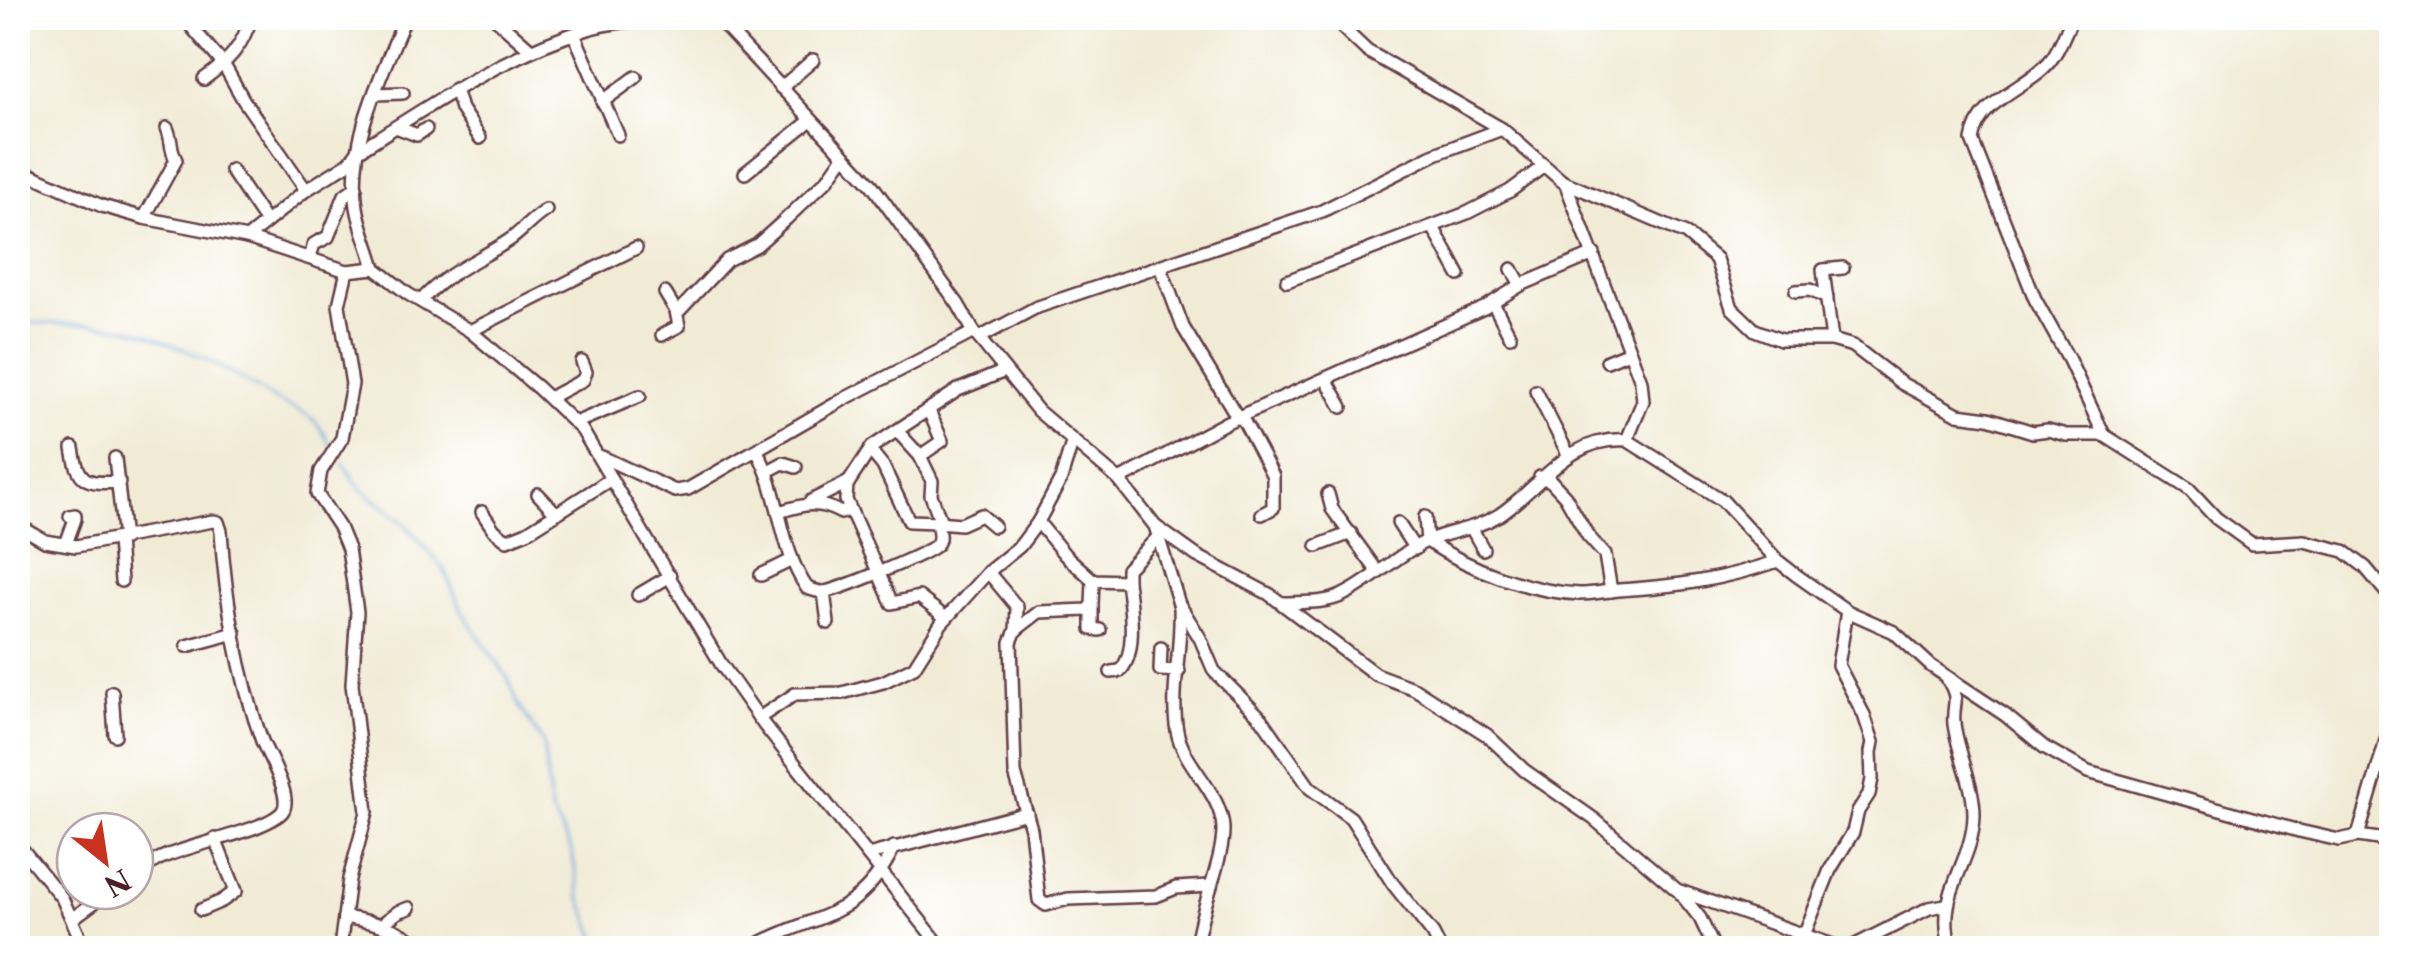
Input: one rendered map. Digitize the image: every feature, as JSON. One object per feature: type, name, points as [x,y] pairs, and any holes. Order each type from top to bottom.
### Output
[{"type":"street","points":[[184,18],[224,64],[244,101],[306,190]]},
{"type":"street","points":[[204,79],[224,64],[245,39],[251,18]]},
{"type":"street","points":[[389,18],[404,19],[382,68],[358,151],[357,212],[375,268],[470,331],[575,423],[600,456],[721,664],[759,718],[942,948]]},
{"type":"street","points":[[495,18],[530,50]]},
{"type":"street","points":[[247,238],[306,190],[349,164],[358,151],[455,89],[530,50],[574,34],[588,22],[656,18]]},
{"type":"street","points":[[717,18],[872,186],[976,335],[1038,411],[1119,480],[1156,532],[1179,604],[1214,671],[1262,718],[1310,788],[1351,818],[1392,884],[1440,948]]},
{"type":"street","points":[[1332,18],[1367,52],[1502,130],[1565,182],[1696,241],[1716,259],[1732,308],[1748,326],[1781,340],[1832,340],[1852,346],[1901,383],[1958,414],[1988,418],[2033,432],[2104,436],[2189,490],[2216,518],[2252,544],[2304,541],[2344,551],[2365,567],[2392,598]]},
{"type":"street","points":[[2072,18],[2052,59],[2003,96],[1980,121],[1972,140],[2030,288],[2104,436]]},
{"type":"street","points":[[574,34],[618,134]]},
{"type":"street","points":[[780,88],[813,60]]},
{"type":"street","points":[[602,102],[636,76]]},
{"type":"street","points":[[455,89],[461,109],[480,138]]},
{"type":"street","points":[[375,94],[403,93]]},
{"type":"street","points":[[745,172],[811,120]]},
{"type":"street","points":[[396,127],[417,135],[426,129]]},
{"type":"street","points":[[144,218],[176,160],[166,128]]},
{"type":"street","points":[[600,456],[675,491],[688,489],[844,399],[1035,308],[1322,211],[1435,154],[1502,130]]},
{"type":"street","points":[[676,311],[727,260],[757,245],[786,219],[828,179],[844,156]]},
{"type":"street","points":[[1287,281],[1432,227],[1510,191],[1544,166]]},
{"type":"street","points":[[18,169],[102,206],[144,218],[247,238],[347,271],[375,268]]},
{"type":"street","points":[[230,170],[266,222]]},
{"type":"street","points":[[1565,182],[1641,381],[1643,401],[1627,440]]},
{"type":"street","points":[[310,257],[314,244],[328,237],[346,195],[356,187]]},
{"type":"street","points":[[421,300],[433,286],[514,238],[531,219],[546,210]]},
{"type":"street","points":[[1432,227],[1459,276]]},
{"type":"street","points":[[470,331],[636,248]]},
{"type":"street","points":[[1119,480],[1240,417],[1443,329],[1521,285],[1594,254]]},
{"type":"street","points":[[1161,268],[1184,327],[1274,476],[1273,508],[1262,514]]},
{"type":"street","points":[[1832,340],[1823,270],[1844,268]]},
{"type":"street","points":[[1512,269],[1521,285]]},
{"type":"street","points":[[340,948],[349,879],[367,812],[352,684],[357,612],[348,549],[340,528],[317,494],[320,470],[342,438],[352,384],[339,305],[347,271]]},
{"type":"street","points":[[1796,291],[1810,290],[1827,298]]},
{"type":"street","points":[[662,336],[679,326],[676,311],[665,293]]},
{"type":"street","points":[[1493,302],[1510,336]]},
{"type":"street","points":[[1606,361],[1629,352]]},
{"type":"street","points":[[549,398],[583,380],[586,372],[582,362]]},
{"type":"street","points":[[946,618],[919,597],[892,603],[846,500],[848,482],[870,450],[958,390],[1005,371]]},
{"type":"street","points":[[1326,379],[1342,406]]},
{"type":"street","points":[[1536,392],[1569,456]]},
{"type":"street","points":[[575,423],[640,396]]},
{"type":"street","points":[[920,456],[942,441],[930,411]]},
{"type":"street","points":[[756,451],[768,471],[796,572],[808,588],[824,592],[936,546],[940,536],[932,482],[920,456],[898,432]]},
{"type":"street","points":[[1282,603],[1343,596],[1427,541],[1472,529],[1502,513],[1540,476],[1569,456],[1598,442],[1627,440],[1722,500],[1778,562],[1847,611],[1894,632],[1946,676],[2044,746],[2088,772],[2299,832],[2339,840],[2358,836],[2392,841]]},
{"type":"street","points":[[759,718],[795,694],[842,693],[900,675],[921,660],[929,639],[946,618],[988,572],[1020,546],[1038,522],[1061,479],[1072,443]]},
{"type":"street","points":[[73,448],[76,468],[84,480],[95,484],[118,482]]},
{"type":"street","points":[[870,450],[898,493],[909,521],[961,524],[982,515],[994,526]]},
{"type":"street","points":[[115,458],[121,581]]},
{"type":"street","points":[[768,471],[783,463],[796,467]]},
{"type":"street","points":[[1540,476],[1565,496],[1588,536],[1606,555],[1611,591]]},
{"type":"street","points":[[482,512],[494,530],[508,540],[611,479]]},
{"type":"street","points":[[779,512],[848,482]]},
{"type":"street","points":[[538,494],[556,513]]},
{"type":"street","points":[[1328,494],[1332,509],[1378,572]]},
{"type":"street","points":[[807,503],[823,504],[841,513],[850,509]]},
{"type":"street","points":[[66,544],[75,519],[75,515],[70,516]]},
{"type":"street","points":[[1425,517],[1427,541]]},
{"type":"street","points":[[18,525],[45,541],[66,544],[121,540],[218,522],[235,633],[254,716],[283,786],[286,804],[282,812],[263,823],[155,861]]},
{"type":"street","points":[[1038,522],[1093,580],[1127,581]]},
{"type":"street","points":[[1398,523],[1415,549]]},
{"type":"street","points":[[1472,529],[1482,549]]},
{"type":"street","points":[[1111,672],[1120,671],[1128,663],[1132,621],[1127,568],[1156,532]]},
{"type":"street","points":[[1156,532],[1282,603],[1374,674],[1415,689],[1487,735],[1524,770],[1594,819],[1677,890],[1700,918],[1714,948]]},
{"type":"street","points":[[1318,546],[1351,533]]},
{"type":"street","points":[[1427,541],[1456,560],[1536,588],[1579,594],[1687,586],[1778,562]]},
{"type":"street","points":[[762,575],[792,560]]},
{"type":"street","points":[[988,572],[1017,607],[1011,642],[1015,773],[1027,812],[1039,900],[1042,904],[1068,899],[1156,896],[1176,888],[1209,886]]},
{"type":"street","points":[[638,595],[670,576]]},
{"type":"street","points":[[1093,580],[1092,629],[1100,630]]},
{"type":"street","points":[[824,592],[828,623]]},
{"type":"street","points":[[1179,604],[1175,710],[1180,743],[1219,811],[1223,828],[1196,948]]},
{"type":"street","points":[[1016,630],[1038,612],[1086,610],[1092,605]]},
{"type":"street","points":[[1804,934],[1830,870],[1854,832],[1858,811],[1870,794],[1872,780],[1870,752],[1874,742],[1838,665],[1847,611]]},
{"type":"street","points":[[188,646],[235,633]]},
{"type":"street","points":[[1161,648],[1160,670],[1179,671]]},
{"type":"street","points":[[1946,676],[1956,692],[1954,721],[1974,812],[1964,860],[1945,905],[1951,948]]},
{"type":"street","points":[[112,692],[115,735]]},
{"type":"street","points":[[2358,836],[2392,720]]},
{"type":"street","points":[[868,855],[1027,812]]},
{"type":"street","points":[[201,910],[236,891],[215,838]]},
{"type":"street","points":[[18,844],[62,898],[88,948]]},
{"type":"street","points":[[751,948],[856,902],[882,873],[894,847]]},
{"type":"street","points":[[1677,890],[1840,948]]},
{"type":"street","points":[[1850,948],[1929,908],[1945,905]]},
{"type":"street","points":[[382,924],[409,908]]},
{"type":"street","points":[[73,918],[83,911]]},
{"type":"street","points":[[344,917],[382,924],[410,937],[422,948]]},
{"type":"waterway","points":[[18,322],[105,326],[151,335],[213,363],[304,413],[317,423],[331,446]]},
{"type":"waterway","points":[[343,463],[359,487],[406,525],[443,568],[463,613],[509,680],[518,704],[543,743],[551,811],[572,851],[580,897],[601,948]]}]
